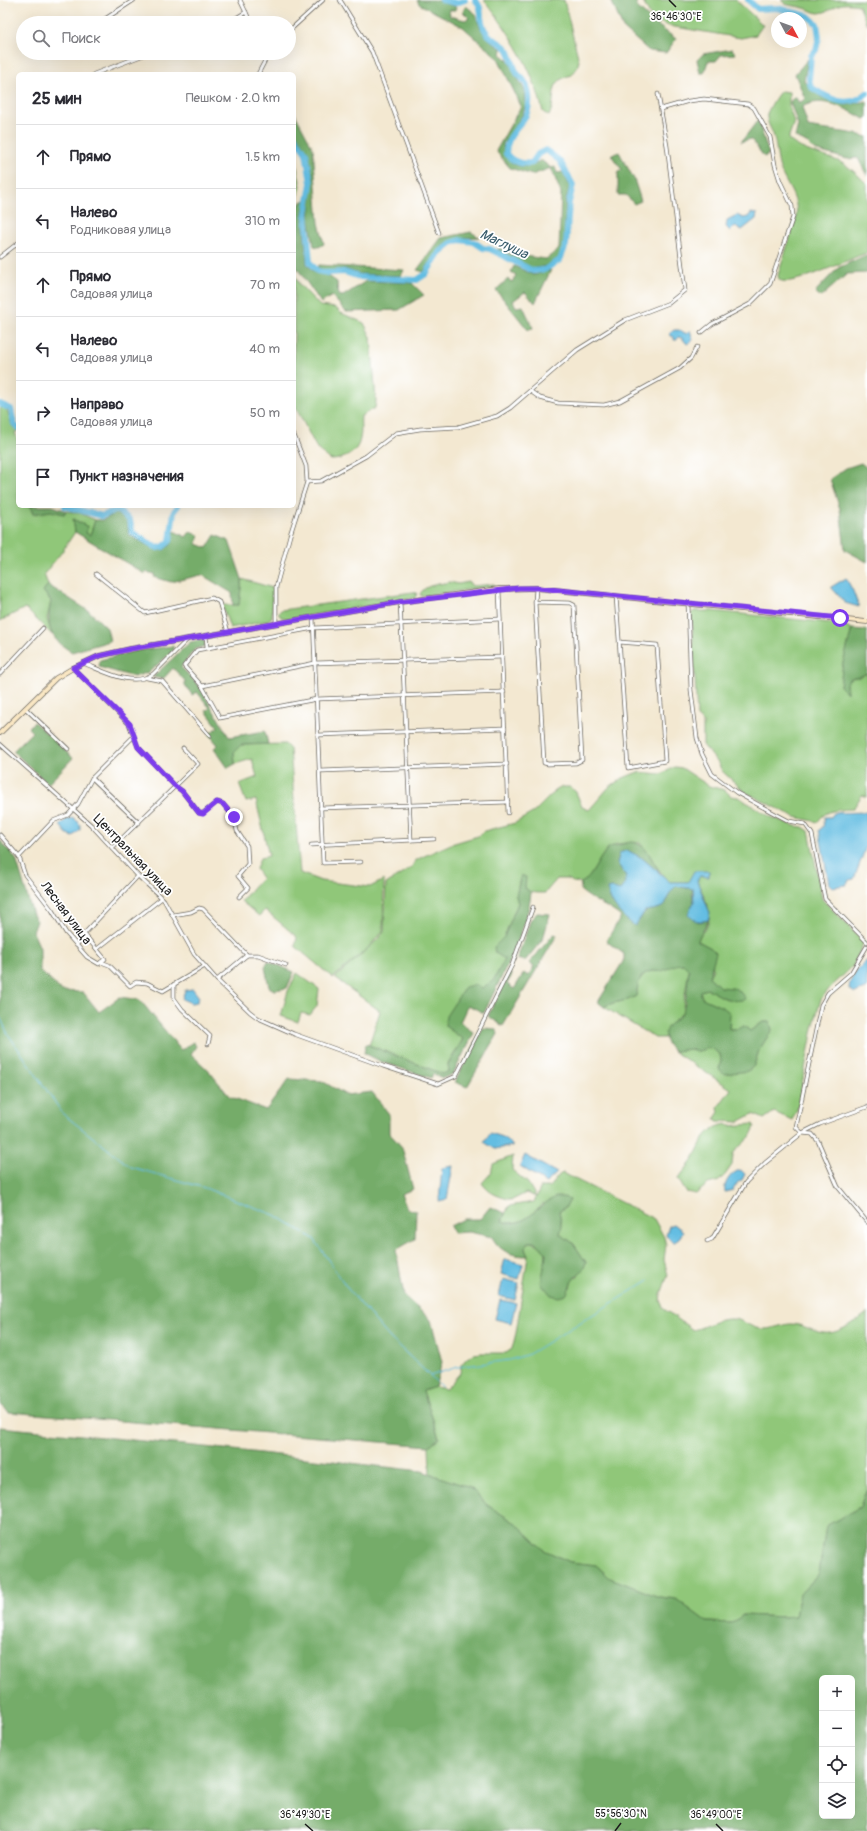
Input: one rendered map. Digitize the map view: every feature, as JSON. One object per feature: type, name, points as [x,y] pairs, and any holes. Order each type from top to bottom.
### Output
[{"type":"main road","points":[[0,733],[56,678],[99,656],[206,635],[400,602],[499,589],[536,588],[867,622]]},
{"type":"street","points":[[110,16],[134,0]]},
{"type":"street","points":[[240,0],[248,16]]},
{"type":"street","points":[[296,25],[323,0]]},
{"type":"street","points":[[340,0],[372,52],[438,233]]},
{"type":"street","points":[[239,16],[246,12]]},
{"type":"street","points":[[99,72],[131,60]]},
{"type":"street","points":[[259,72],[264,60]]},
{"type":"street","points":[[307,482],[321,481],[366,456],[396,433],[420,429],[466,426],[497,416],[530,391],[577,350],[626,320],[668,304],[685,290],[667,146],[658,94]]},
{"type":"street","points":[[661,110],[689,101],[704,99],[748,104],[754,108],[770,137],[779,176],[792,206],[793,217],[770,284],[750,304],[712,324],[701,334]]},
{"type":"street","points":[[0,257],[16,245]]},
{"type":"street","points":[[530,391],[540,398],[558,403],[604,405],[615,402],[680,368],[691,358],[697,347]]},
{"type":"street","points":[[276,624],[276,587],[290,535],[307,482],[306,466],[296,440]]},
{"type":"street","points":[[96,574],[145,613],[212,598],[219,602],[228,632]]},
{"type":"street","points":[[535,602],[570,603],[574,605],[582,760],[576,763],[544,763],[535,602],[536,588]]},
{"type":"street","points":[[499,589],[508,813]]},
{"type":"street","points":[[616,596],[619,642],[628,768],[665,760],[657,645],[619,642]]},
{"type":"street","points":[[400,602],[410,840]]},
{"type":"street","points":[[688,603],[691,684],[697,738],[702,754],[712,774],[737,793],[789,821],[805,824],[809,828],[812,834],[825,899],[867,942]]},
{"type":"street","points":[[313,617],[321,771],[320,808],[323,864],[361,862]]},
{"type":"street","points":[[500,619],[314,628],[197,650],[184,666],[202,686],[220,718],[317,700],[504,692]]},
{"type":"street","points":[[0,674],[43,628]]},
{"type":"street","points":[[206,635],[208,647]]},
{"type":"street","points":[[147,678],[189,639]]},
{"type":"street","points":[[202,686],[315,663],[502,657]]},
{"type":"street","points":[[83,663],[127,679],[138,680],[147,678],[162,681],[210,736]]},
{"type":"street","points":[[73,668],[130,724],[138,747],[175,786],[182,791],[199,813],[203,814],[217,802],[223,804],[234,817],[237,831],[247,846],[248,864],[238,876],[248,888],[239,897]]},
{"type":"street","points":[[25,708],[68,749]]},
{"type":"street","points":[[319,735],[505,728]]},
{"type":"street","points":[[19,857],[53,821],[68,816],[74,810],[92,778],[134,736]]},
{"type":"street","name":"Центральная улица","points":[[0,744],[74,810],[138,876],[162,898],[194,954],[241,1005],[258,1018],[294,1034],[438,1084],[456,1076],[512,965],[533,907]]},
{"type":"street","points":[[112,848],[198,764],[183,748]]},
{"type":"street","points":[[321,771],[407,769],[507,764]]},
{"type":"street","points":[[92,778],[139,823]]},
{"type":"street","points":[[320,808],[508,802]]},
{"type":"street","name":"Лесная улица","points":[[0,835],[19,857],[25,875],[76,945],[87,957],[99,964],[101,962],[109,964],[130,986],[136,982],[147,983],[163,991],[174,984]]},
{"type":"street","points":[[312,845],[434,839]]},
{"type":"street","points":[[101,962],[105,959],[84,934],[138,876]]},
{"type":"street","points":[[97,949],[162,898]]},
{"type":"street","points":[[173,915],[191,912],[199,908],[203,909],[247,955]]},
{"type":"street","points":[[76,945],[86,936]]},
{"type":"street","points":[[867,946],[851,973],[828,993],[821,1005],[796,1127],[802,1133],[812,1134],[818,1141],[838,1187],[867,1222]]},
{"type":"street","points":[[217,980],[247,955],[258,955],[286,965]]},
{"type":"street","points":[[205,966],[174,984],[174,998],[182,1009],[210,1036],[208,1044]]},
{"type":"street","points":[[707,1241],[712,1239],[746,1182],[765,1163],[802,1133],[820,1124],[867,1107]]},
{"type":"green space","points":[[417,0],[436,0],[456,7],[455,10],[449,10],[450,16],[465,20],[469,18],[463,12],[466,6],[476,14],[482,30],[492,42],[502,49],[501,54],[508,60],[525,91],[526,104],[522,116],[503,144],[504,151],[511,162],[516,165],[528,166],[541,160],[551,168],[532,175],[510,168],[496,151],[521,106],[498,58],[463,27],[419,4]]},
{"type":"green space","points":[[484,0],[564,0],[579,61],[577,68],[572,75],[559,81],[556,86],[552,109],[549,116],[543,112],[534,81],[520,53],[504,26]]},
{"type":"green space","points":[[611,0],[636,0],[637,7],[676,39],[666,53],[649,51],[623,28]]},
{"type":"green space","points":[[642,0],[736,0],[763,25],[756,35],[741,38],[669,26],[651,17]]},
{"type":"green space","points":[[781,0],[867,0],[867,25],[859,5],[839,5],[825,12],[819,13],[785,4]]},
{"type":"green space","points":[[732,49],[736,54],[721,55],[716,61],[708,61],[704,73],[700,73],[697,60],[703,54]]},
{"type":"green space","points":[[808,59],[804,81],[821,97],[846,105],[867,101],[867,118],[864,119],[850,111],[826,103],[818,102],[802,107],[808,127],[853,133],[867,137],[867,176],[858,158],[847,159],[814,150],[808,144],[795,137],[798,125],[790,102],[795,96],[799,103],[805,99],[795,74]]},
{"type":"green space","points":[[781,91],[789,92],[789,107],[794,122],[789,140],[806,150],[842,163],[867,184],[867,253],[808,276],[796,280],[786,281],[779,280],[778,275],[797,212],[793,195],[780,170],[774,137],[767,117],[771,106]]},
{"type":"green space","points":[[296,116],[313,148],[319,223],[324,244],[319,247],[314,246],[309,218],[313,178],[308,152],[296,134]]},
{"type":"green space","points":[[758,120],[769,154],[764,157],[751,139],[741,142]]},
{"type":"green space","points":[[619,152],[634,179],[641,201],[634,204],[626,195],[618,195],[618,172],[622,170],[611,155]]},
{"type":"green space","points":[[296,163],[301,187],[296,202]]},
{"type":"green space","points":[[555,167],[557,173],[563,172],[570,186],[566,201],[564,244],[559,258],[546,266],[532,269],[497,251],[499,248],[510,254],[546,259],[559,249],[561,193],[551,168]]},
{"type":"green space","points":[[307,199],[303,213],[307,264],[315,273],[327,275],[337,282],[338,295],[343,296],[366,281],[412,283],[424,295],[399,310],[346,312],[332,296],[321,303],[296,266],[296,211],[300,203]]},
{"type":"green space","points":[[471,232],[479,237],[458,239],[445,244],[435,255],[424,272],[417,270],[441,238]]},
{"type":"green space","points":[[867,256],[867,273],[847,274],[821,297],[815,292],[838,268]]},
{"type":"green space","points":[[319,265],[404,270],[401,276],[359,274],[345,269],[327,271],[317,268]]},
{"type":"green space","points":[[514,266],[534,275],[551,270],[535,303],[525,292],[513,301],[516,307],[523,306],[533,328],[528,330],[496,290],[508,279],[512,282],[516,275],[511,272]]},
{"type":"green space","points":[[296,278],[299,284],[320,306],[336,308],[341,313],[364,323],[371,337],[376,401],[375,408],[361,416],[361,436],[359,444],[349,455],[340,459],[331,460],[318,450],[296,408]]},
{"type":"green space","points":[[0,406],[7,409],[12,426],[16,429],[16,508],[31,508],[33,514],[51,510],[64,514],[66,511],[80,513],[95,520],[90,535],[86,533],[87,527],[74,519],[75,532],[61,553],[44,574],[48,585],[43,591],[51,601],[47,619],[52,635],[25,608],[0,621]]},
{"type":"green space","points":[[861,463],[867,468],[867,562],[845,550],[840,509],[830,479],[846,468]]},
{"type":"green space","points":[[31,508],[58,508],[66,511],[64,514],[51,511],[33,514]]},
{"type":"green space","points":[[116,513],[127,520],[129,535],[156,550],[164,550],[172,543],[174,531],[186,537],[190,532],[199,535],[197,544],[207,548],[215,535],[229,541],[242,579],[239,605],[233,605],[232,593],[202,575],[171,582],[154,577],[155,574],[146,572],[145,574],[75,532],[73,519],[88,527],[86,533],[90,535],[95,520],[103,520]]},
{"type":"green space","points":[[242,579],[273,588],[272,617],[267,621],[230,628],[222,605],[239,605]]},
{"type":"green space","points":[[450,582],[458,584],[469,582],[472,586],[494,584],[495,586],[421,596],[420,594],[429,586]]},
{"type":"green space","points":[[48,585],[89,611],[107,628],[110,641],[72,652],[58,642],[49,625],[51,601],[43,591]]},
{"type":"green space","points":[[413,592],[417,593],[415,598],[288,619],[281,617],[278,613],[281,610]]},
{"type":"green space","points":[[694,611],[712,611],[842,624],[852,629],[843,663],[840,686],[847,693],[846,684],[850,678],[859,677],[867,673],[867,797],[862,795],[853,809],[828,812],[818,822],[795,817],[745,792],[722,771],[718,763],[703,745],[703,722],[697,717],[691,614]]},
{"type":"green space","points":[[852,629],[867,630],[867,673],[859,677],[850,678],[846,684],[847,693],[840,686],[843,663]]},
{"type":"green space","points":[[204,639],[205,646],[195,649],[181,667],[200,687],[229,737],[265,731],[268,744],[241,745],[234,752],[235,764],[228,768],[214,748],[218,745],[209,734],[218,727],[206,711],[210,708],[197,692],[192,695],[185,685],[185,681],[173,668],[163,679],[153,677],[190,642]]},
{"type":"green space","points":[[173,646],[173,651],[149,672],[134,677],[99,667],[100,660],[135,651]]},
{"type":"green space","points":[[34,722],[73,758],[48,784],[13,751],[32,732],[28,728]]},
{"type":"green space","points":[[285,744],[290,749],[300,873],[321,881],[370,887],[384,880],[383,931],[366,950],[333,978],[295,946],[297,937],[265,910],[259,916],[241,901],[262,878],[256,869],[260,858],[269,856],[256,800],[246,802],[239,784],[257,777],[252,759],[235,764],[234,752],[241,745]]},
{"type":"green space","points":[[675,767],[682,768],[709,786],[725,790],[731,796],[738,797],[771,817],[795,826],[803,827],[809,831],[822,899],[864,942],[853,966],[829,989],[821,999],[813,1028],[797,1110],[792,1120],[774,1112],[764,1119],[753,1114],[738,1122],[717,1121],[715,1118],[719,1112],[718,1107],[731,1089],[673,1051],[689,1049],[698,1051],[711,1049],[720,1054],[721,1061],[719,1069],[754,1066],[759,1050],[772,1030],[770,1022],[763,1022],[750,1031],[744,1026],[737,1029],[729,1029],[730,1021],[717,1005],[702,998],[700,991],[708,989],[730,1001],[728,988],[720,987],[709,977],[713,969],[711,948],[698,941],[700,935],[706,928],[709,910],[697,881],[700,876],[709,877],[709,871],[688,882],[670,882],[661,873],[639,842],[616,844],[604,853],[588,879],[581,883],[573,882],[567,879],[557,879],[545,893],[535,893],[529,891],[525,887],[520,878],[516,896],[518,903],[504,937],[499,943],[499,954],[505,959],[493,981],[482,988],[473,985],[445,1026],[463,1039],[448,1064],[449,1071],[443,1074],[369,1045],[380,1011],[335,978],[384,932],[386,884],[411,868],[415,861],[422,857],[451,844],[478,836],[484,831],[515,823],[534,812],[555,791],[562,787],[570,787],[576,792],[582,807],[589,810],[609,787],[623,778],[638,772],[661,774]]},
{"type":"green space","points":[[0,840],[16,859],[33,915],[37,921],[33,932],[40,948],[40,971],[62,991],[83,992],[99,1012],[120,997],[140,1000],[181,1050],[193,1042],[196,1046],[191,1054],[210,1072],[229,1096],[266,1110],[289,1079],[322,1081],[346,1095],[372,1092],[389,1114],[389,1133],[402,1147],[413,1189],[401,1194],[407,1209],[416,1211],[415,1239],[396,1250],[404,1296],[431,1320],[442,1362],[435,1387],[423,1391],[439,1438],[429,1446],[9,1412],[0,1404]]},
{"type":"green space","points":[[631,842],[637,843],[646,849],[661,874],[642,858],[627,850],[620,853],[617,863],[626,876],[625,884],[620,890],[613,888],[607,889],[639,921],[645,911],[664,906],[668,896],[676,886],[693,889],[692,894],[698,922],[708,920],[698,941],[711,948],[716,953],[709,977],[720,987],[735,988],[745,999],[735,1001],[731,1000],[708,989],[700,991],[702,998],[724,1008],[730,1013],[729,1029],[737,1029],[744,1026],[750,1031],[763,1022],[770,1022],[772,1030],[759,1050],[754,1066],[748,1071],[724,1074],[719,1069],[721,1061],[720,1054],[713,1050],[707,1049],[698,1051],[689,1049],[673,1051],[668,1045],[665,1038],[667,1027],[681,1015],[685,1004],[689,970],[683,964],[675,965],[662,971],[652,971],[644,974],[640,980],[636,996],[632,998],[612,1003],[604,1007],[598,1002],[624,960],[624,954],[606,941],[621,917],[580,890],[581,883],[590,876],[609,847]]},
{"type":"green space","points":[[521,875],[526,877],[525,888],[531,893],[525,922],[512,954],[484,1013],[468,1005],[460,1022],[474,1033],[453,1074],[443,1078],[433,1074],[431,1078],[382,1062],[364,1053],[366,1044],[443,1074],[449,1071],[448,1065],[463,1039],[445,1026],[446,1016],[465,987],[473,985],[482,988],[493,981],[505,959],[495,953],[494,947],[504,937],[518,903],[516,896]]},
{"type":"green space","points":[[537,913],[550,914],[543,939],[525,961],[517,959],[531,919]]},
{"type":"green space","points":[[554,934],[557,935],[503,1026],[488,1016],[509,973],[512,975],[507,984],[514,989],[524,973],[528,976],[534,967],[529,963]]},
{"type":"green space","points":[[268,961],[294,972],[287,988],[274,990],[269,987],[265,967]]},
{"type":"green space","points":[[675,964],[683,964],[689,969],[682,1013],[670,1024],[664,1038],[655,1038],[604,1007],[636,996],[639,980],[644,974],[651,971],[660,971]]},
{"type":"green space","points":[[297,973],[319,989],[317,1006],[310,1015],[301,1013],[298,1022],[281,1016],[288,991]]},
{"type":"green space","points":[[483,1028],[496,1029],[498,1034],[467,1087],[455,1082]]},
{"type":"green space","points":[[726,1124],[730,1126],[753,1124],[755,1127],[750,1137],[733,1154],[732,1165],[719,1181],[708,1184],[696,1194],[686,1192],[678,1179],[691,1162],[705,1137],[713,1129]]},
{"type":"green space","points":[[513,1156],[512,1170],[528,1183],[536,1197],[526,1193],[512,1200],[508,1199],[491,1192],[482,1183],[491,1173],[493,1164]]},
{"type":"green space","points":[[563,1173],[654,1219],[664,1237],[666,1245],[664,1260],[668,1275],[660,1301],[664,1309],[693,1330],[720,1320],[734,1319],[761,1329],[769,1329],[791,1324],[829,1333],[847,1327],[867,1313],[867,1488],[860,1507],[826,1526],[819,1574],[800,1594],[795,1616],[783,1617],[743,1615],[732,1623],[707,1622],[676,1599],[659,1597],[610,1578],[596,1565],[570,1562],[544,1550],[517,1524],[487,1505],[471,1488],[430,1474],[429,1446],[439,1437],[423,1391],[435,1387],[446,1389],[460,1373],[461,1365],[467,1358],[474,1354],[506,1353],[512,1349],[516,1333],[528,1256],[525,1249],[528,1242],[536,1244],[542,1248],[546,1253],[546,1261],[543,1267],[570,1288],[572,1280],[578,1276],[581,1255],[573,1243],[560,1234],[562,1226],[559,1211],[566,1207],[570,1200],[542,1204],[534,1213],[525,1219],[514,1223],[502,1221],[509,1206],[534,1202],[541,1187],[549,1187],[559,1175]]},
{"type":"green space","points":[[556,1197],[564,1197],[570,1200],[566,1207],[559,1211],[562,1226],[560,1234],[573,1243],[586,1262],[582,1271],[572,1281],[566,1295],[559,1297],[551,1295],[541,1283],[546,1253],[536,1242],[528,1242],[525,1249],[528,1256],[517,1255],[503,1250],[492,1237],[469,1232],[453,1233],[450,1226],[464,1219],[480,1219],[490,1207],[505,1213],[502,1221],[510,1223],[518,1222],[531,1215],[549,1200]]},
{"type":"green space","points":[[0,1427],[225,1449],[422,1471],[471,1488],[487,1505],[517,1524],[544,1550],[570,1562],[596,1565],[610,1578],[659,1597],[676,1599],[707,1622],[732,1623],[743,1615],[783,1617],[795,1616],[800,1594],[819,1574],[826,1526],[860,1507],[867,1488],[867,1831],[0,1831]]},
{"type":"water","points":[[751,213],[757,214],[756,219],[742,230],[735,226],[730,231],[726,227],[727,220],[737,215],[743,218],[748,217]]},
{"type":"water","points":[[674,330],[679,330],[687,334],[690,330],[693,340],[687,344],[682,338],[678,337],[677,340],[674,340],[674,337],[671,336],[670,333]]},
{"type":"water","points":[[846,578],[859,607],[845,603],[831,587]]},
{"type":"water","points":[[867,812],[867,844],[854,879],[849,880],[846,885],[832,887],[829,884],[819,830],[823,827],[825,817],[831,817],[834,813]]},
{"type":"water","points":[[74,818],[80,824],[80,830],[73,837],[66,833],[60,825],[67,819]]},
{"type":"water","points":[[627,850],[642,858],[670,882],[688,882],[694,871],[709,871],[709,877],[700,876],[697,881],[710,913],[708,920],[697,921],[690,917],[688,914],[694,902],[693,889],[676,886],[668,896],[664,906],[645,911],[635,926],[625,918],[617,910],[607,889],[613,888],[620,890],[625,884],[626,876],[617,863],[620,853]]},
{"type":"water","points":[[867,960],[867,988],[855,993],[849,989],[849,985],[855,973]]},
{"type":"water","points":[[193,989],[199,997],[197,1002],[191,1003],[182,999],[185,990]]},
{"type":"water","points":[[490,1133],[503,1137],[513,1146],[495,1149],[484,1142]]},
{"type":"water","points":[[525,1155],[557,1173],[546,1183],[520,1166]]},
{"type":"water","points":[[453,1166],[447,1199],[439,1201],[442,1168]]},
{"type":"water","points":[[741,1170],[745,1174],[742,1180],[738,1182],[733,1190],[725,1192],[725,1185],[731,1175]]},
{"type":"water","points":[[674,1224],[683,1231],[679,1239],[673,1243],[666,1235],[669,1226]]},
{"type":"water","points":[[505,1259],[523,1264],[519,1279],[501,1274]]},
{"type":"water","points":[[503,1279],[519,1283],[515,1300],[499,1296]]},
{"type":"water","points":[[500,1300],[516,1303],[511,1323],[495,1319]]},
{"type":"waterway","name":"Маглуша","points":[[442,0],[456,3],[465,0]]},
{"type":"waterway","name":"Маглуша","points":[[296,139],[306,153],[311,183],[306,213],[310,262],[317,271],[328,273],[344,272],[359,277],[417,280],[426,274],[439,253],[451,243],[460,240],[474,242],[483,248],[490,249],[533,271],[544,270],[560,260],[566,245],[569,202],[573,185],[560,161],[546,150],[538,154],[532,163],[528,164],[511,159],[506,154],[509,139],[528,111],[529,96],[527,86],[518,74],[508,50],[489,35],[484,28],[482,24],[480,7],[475,0]]},
{"type":"waterway","name":"Маглуша","points":[[748,0],[758,9],[777,8],[808,16],[817,24],[819,37],[816,50],[811,56],[809,79],[811,87],[832,99],[846,102],[853,101],[867,93]]},
{"type":"waterway","name":"Маглуша","points":[[0,404],[11,409],[14,424],[16,426]]},
{"type":"waterway","name":"Маглуша","points":[[72,508],[102,516],[117,510],[130,520],[132,532],[157,548],[163,547],[170,541],[174,511],[176,508]]},
{"type":"waterway","points":[[0,1017],[8,1034],[63,1114],[131,1167],[205,1188],[277,1216],[314,1239],[348,1289],[389,1337],[443,1388]]},
{"type":"waterway","points":[[430,1376],[457,1367],[510,1360],[529,1354],[649,1280]]},
{"type":"route","points":[[234,817],[223,804],[217,802],[203,814],[199,813],[182,791],[175,786],[138,747],[130,724],[73,668],[99,656],[130,649],[400,602],[499,589],[538,588],[840,618]]}]
